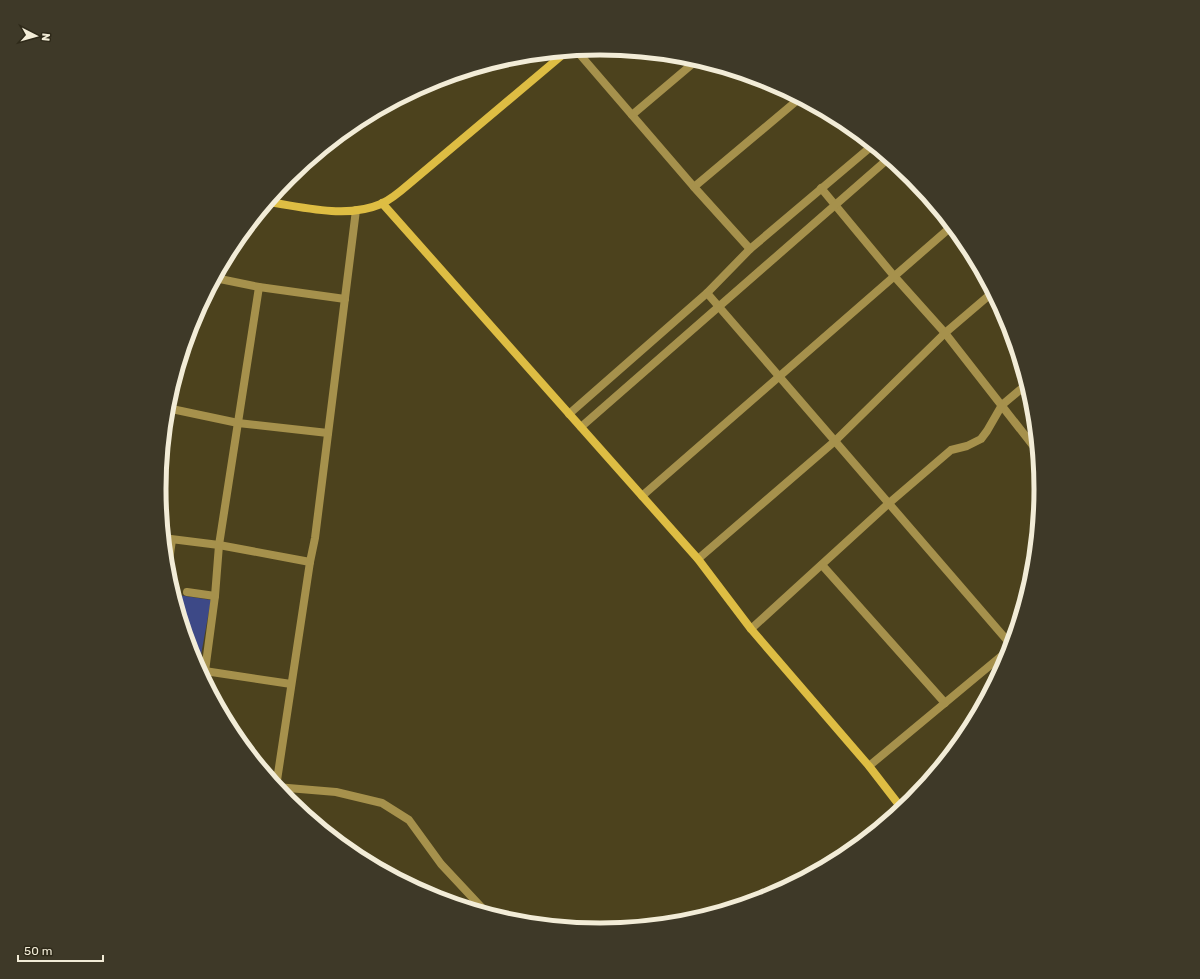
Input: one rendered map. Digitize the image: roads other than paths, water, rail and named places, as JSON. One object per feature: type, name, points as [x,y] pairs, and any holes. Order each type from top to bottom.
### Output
[{"type":"street","points":[[581,56],[694,187],[750,249]]},
{"type":"street","points":[[273,203],[336,211],[356,210],[382,203],[409,184],[560,57]]},
{"type":"street","points":[[632,115],[691,65]]},
{"type":"street","points":[[694,187],[795,102]]},
{"type":"street","points":[[569,414],[707,293],[750,249],[869,148]]},
{"type":"street","points":[[581,427],[885,162]]},
{"type":"street","points":[[821,188],[894,276],[945,333],[1032,444]]},
{"type":"street","points":[[382,203],[698,559],[751,629],[869,766],[899,804]]},
{"type":"street","points":[[277,780],[315,538],[356,210]]},
{"type":"street","points":[[642,496],[948,229]]},
{"type":"street","points":[[220,279],[259,287],[345,299]]},
{"type":"street","points":[[203,665],[215,596],[219,545],[259,287]]},
{"type":"street","points":[[707,293],[1006,642]]},
{"type":"street","points":[[698,559],[835,441],[945,333],[989,295]]},
{"type":"street","points":[[751,629],[888,504],[951,450],[967,446],[981,438],[987,431],[1002,405],[1022,388]]},
{"type":"street","points":[[173,409],[238,423],[328,433]]},
{"type":"street","points":[[168,539],[219,545],[310,562]]},
{"type":"street","points":[[170,553],[172,540]]},
{"type":"street","points":[[822,565],[945,703]]},
{"type":"street","points":[[187,592],[215,596]]},
{"type":"street","points":[[869,766],[1001,655]]},
{"type":"street","points":[[205,670],[291,684]]},
{"type":"street","points":[[272,775],[277,776]]},
{"type":"street","points":[[284,788],[336,792],[382,803],[409,820],[441,864],[481,907]]}]
